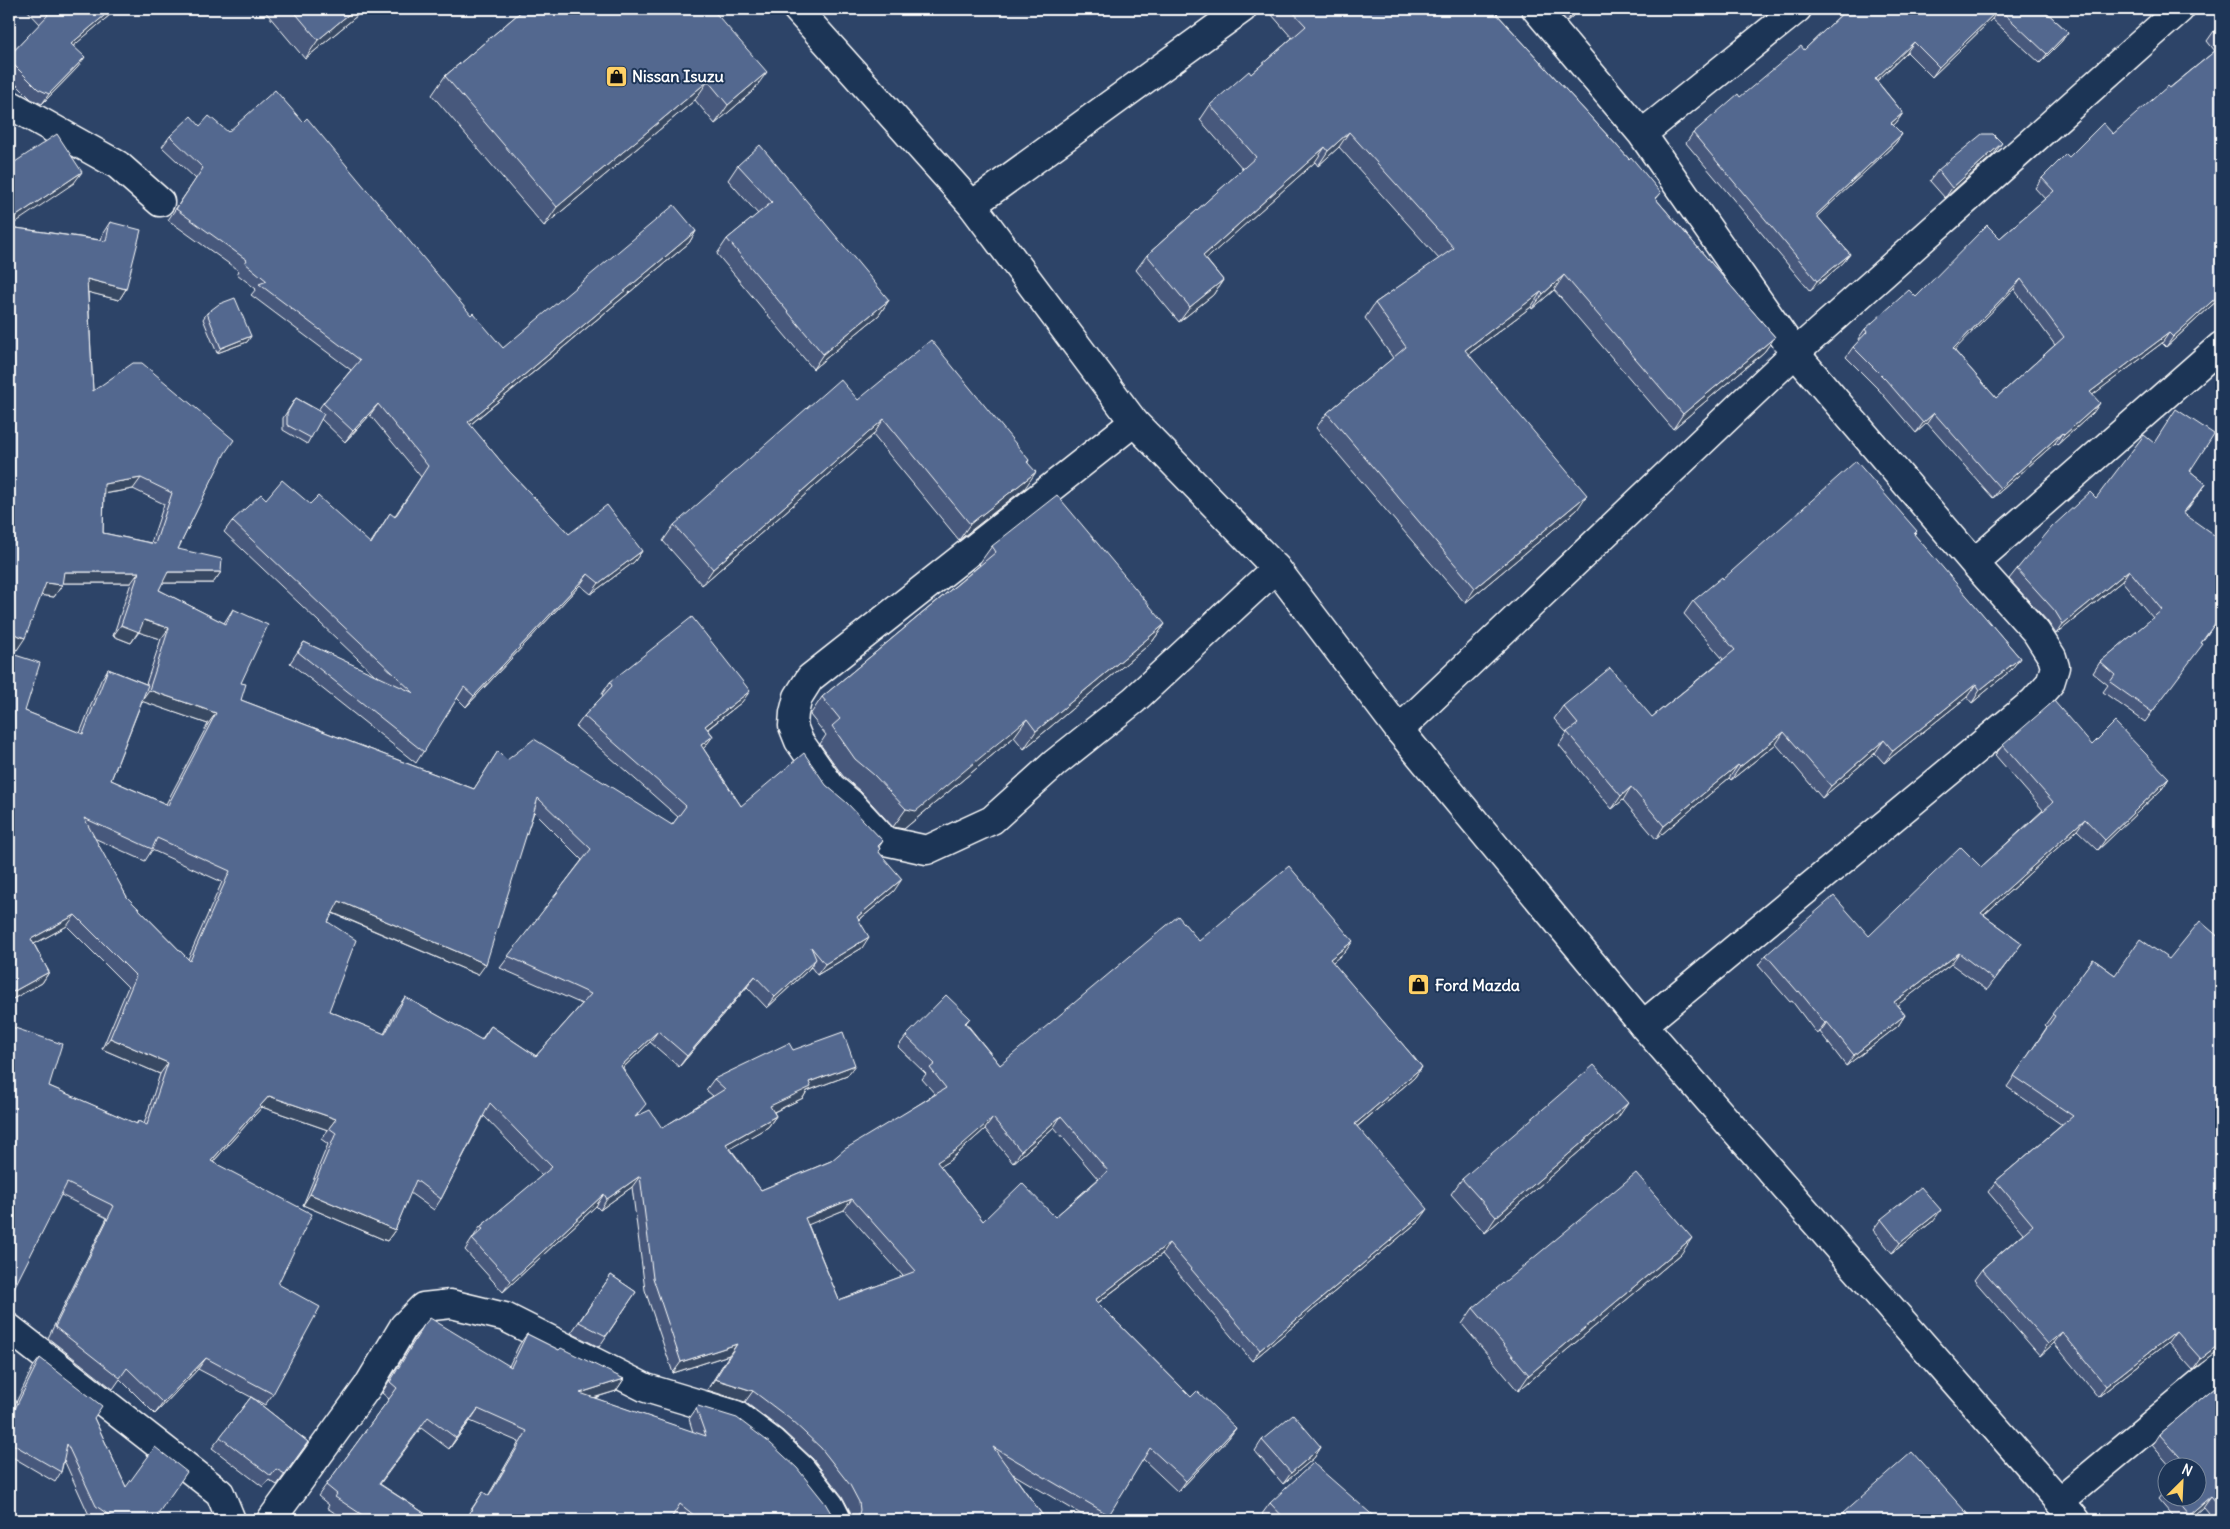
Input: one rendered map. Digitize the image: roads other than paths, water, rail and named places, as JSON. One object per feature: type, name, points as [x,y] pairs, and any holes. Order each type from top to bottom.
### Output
[{"type":"street","points":[[797,9],[972,205],[1134,422],[1276,568],[1399,730],[1643,1025],[2068,1511],[2221,1367]]},
{"type":"street","points":[[972,205],[1242,9]]},
{"type":"street","points":[[1536,9],[1642,134],[1796,353],[1974,564],[2036,632],[2052,657],[2055,667],[2050,683],[2033,702],[1643,1025]]},
{"type":"street","points":[[1642,134],[1797,9]]},
{"type":"street","points":[[1399,730],[1796,353],[2180,9]]},
{"type":"street","points":[[9,104],[118,165],[160,202]]},
{"type":"street","points":[[1974,564],[2221,346]]},
{"type":"street","points":[[1134,422],[810,678],[798,697],[793,726],[831,787],[850,803],[885,841],[927,850],[992,820],[1055,763],[1134,700],[1276,568]]},
{"type":"street","points":[[271,1520],[368,1386],[404,1326],[423,1307],[451,1304],[505,1317],[646,1388],[736,1415],[772,1442],[801,1469],[830,1506],[837,1520]]},
{"type":"street","points":[[9,1328],[220,1493],[231,1520]]},
{"type":"place","name":"Nissan Isuzu","points":[[616,76]]},
{"type":"place","name":"Ford Mazda","points":[[1419,985]]}]
